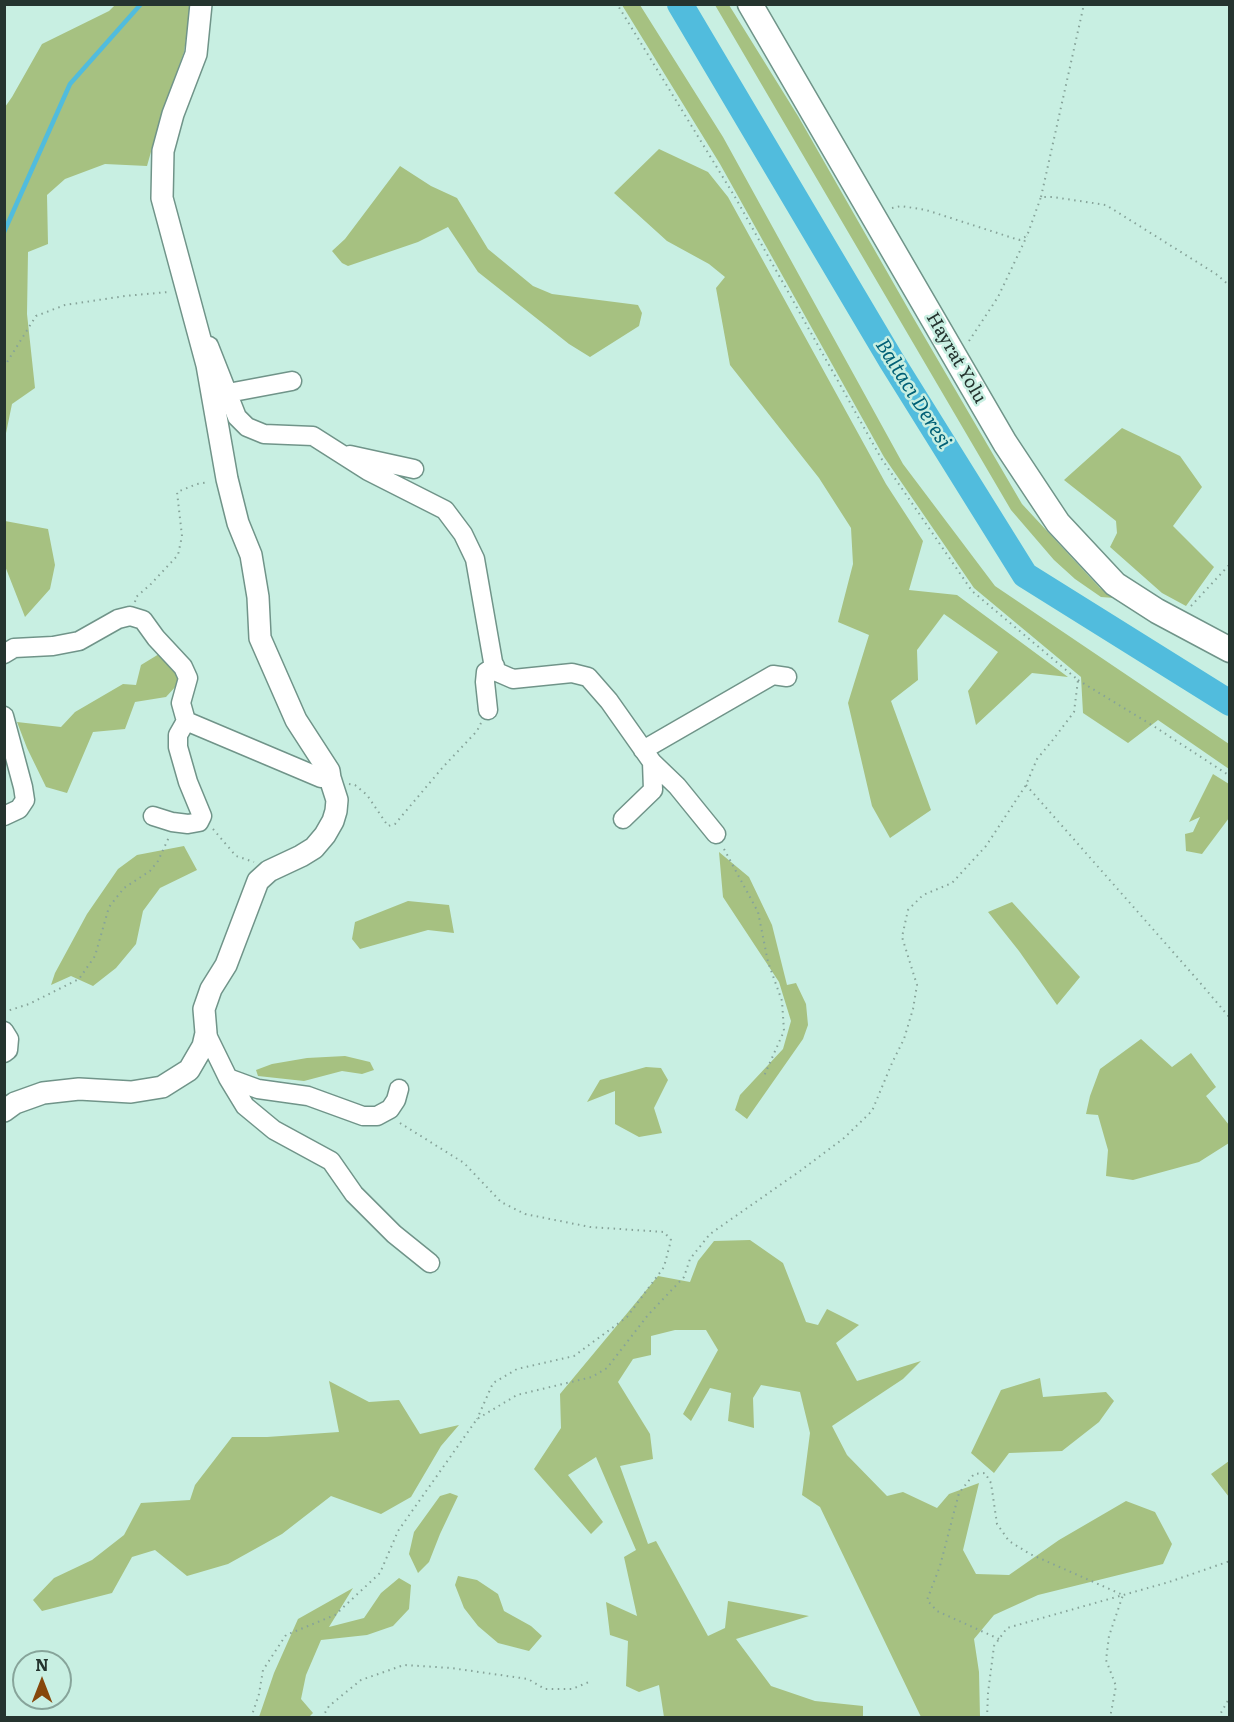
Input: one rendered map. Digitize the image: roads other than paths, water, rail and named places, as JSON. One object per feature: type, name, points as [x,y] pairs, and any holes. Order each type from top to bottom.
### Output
[{"type":"main road","name":"Hayrat Yolu","points":[[750,4],[1005,443],[1058,523],[1115,584],[1157,611],[1230,650]]},
{"type":"street","points":[[4,1111],[15,1103],[43,1093],[79,1089],[132,1092],[162,1087],[189,1070],[203,1046],[206,1033],[204,1009],[211,989],[226,965],[258,881],[269,871],[314,848],[325,836],[336,811],[337,800],[326,764],[296,720],[260,638],[258,597],[251,555],[237,523],[207,365],[162,198],[163,151],[173,114],[196,54],[201,4]]},
{"type":"street","points":[[187,292],[237,417],[247,427],[264,434],[313,436],[368,471],[445,510],[463,534],[475,559],[497,672],[513,679],[572,673],[588,677],[609,701],[648,756],[677,786],[716,834]]},
{"type":"street","points":[[228,393],[292,381]]},
{"type":"street","points":[[337,452],[414,469]]},
{"type":"street","points":[[4,654],[14,648],[53,646],[79,641],[130,616],[143,620],[183,667],[188,678],[181,703],[186,721],[178,735],[178,747],[188,782],[202,816],[199,822],[188,824],[153,816]]},
{"type":"street","points":[[488,710],[486,672],[495,666]]},
{"type":"street","points":[[648,756],[773,675],[787,677]]},
{"type":"street","points":[[4,716],[25,800],[19,809],[4,816]]},
{"type":"street","points":[[186,721],[321,778],[331,780]]},
{"type":"street","points":[[623,819],[653,790],[648,756]]},
{"type":"street","points":[[4,1031],[9,1039],[8,1050],[4,1053]]},
{"type":"street","points":[[206,1033],[228,1078],[245,1106],[274,1130],[331,1161],[354,1194],[394,1234],[430,1263]]},
{"type":"street","points":[[228,1078],[258,1089],[308,1096],[363,1116],[377,1116],[390,1109],[399,1089]]},
{"type":"waterway","points":[[4,232],[70,84],[141,4]]},
{"type":"waterway","name":"Baltacı Deresi","points":[[680,4],[891,360],[1025,575],[1230,703]]}]
